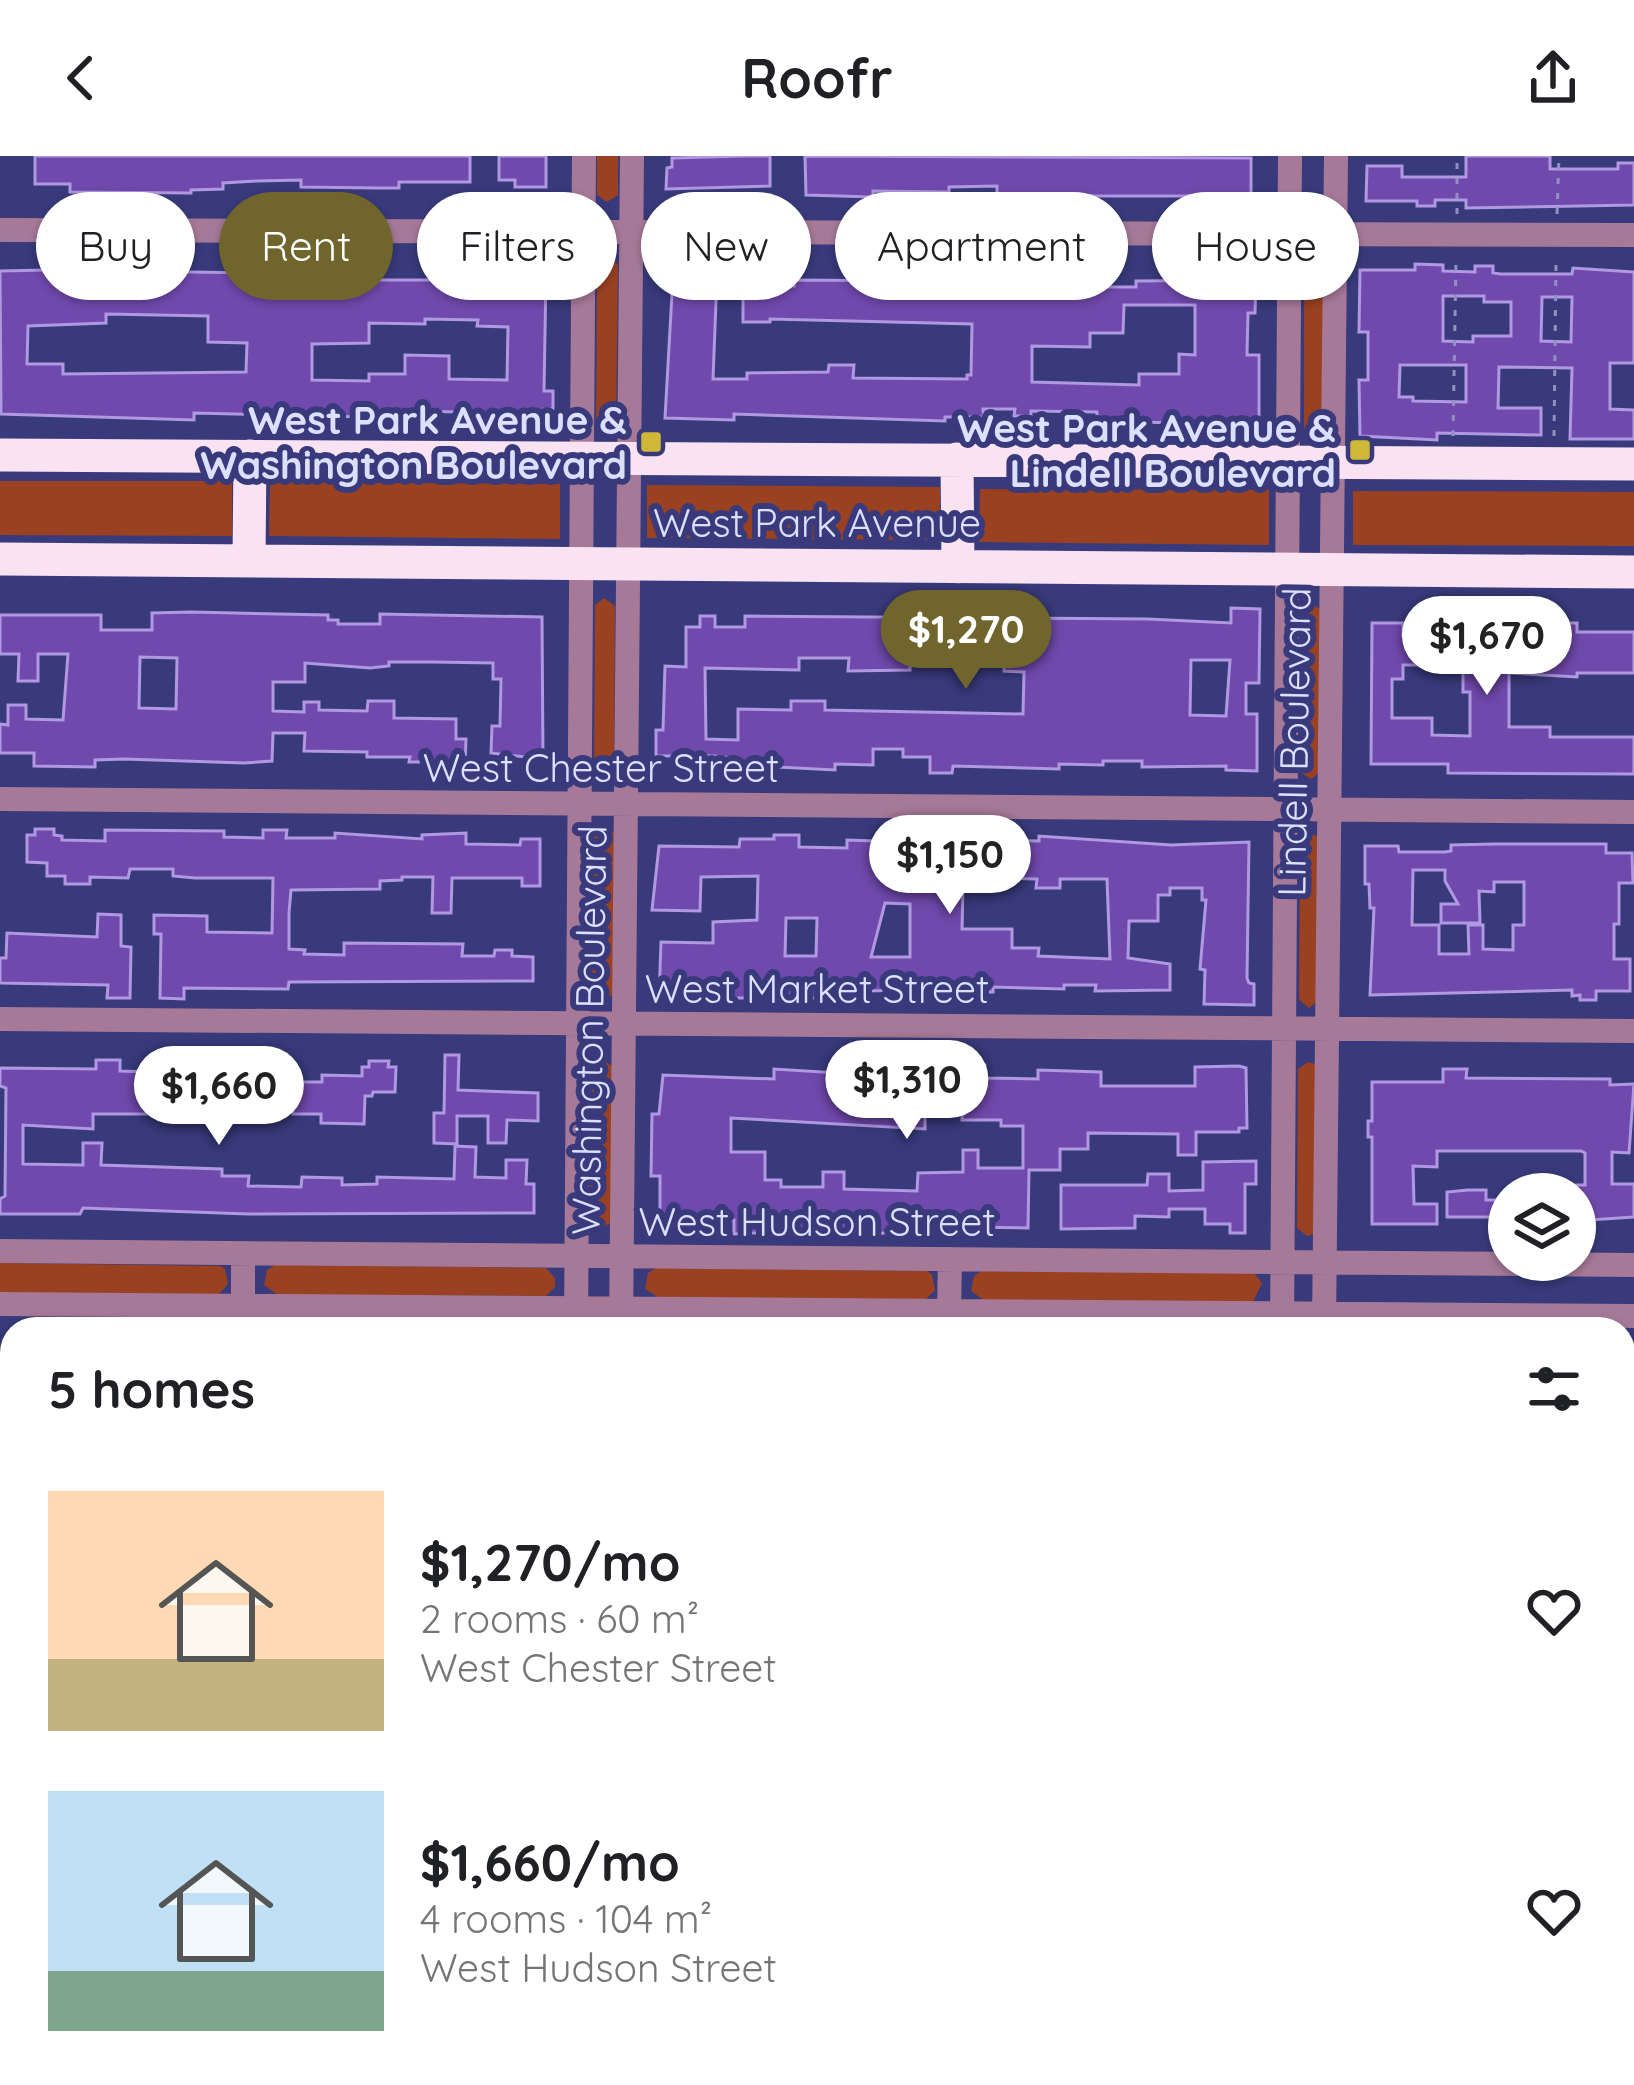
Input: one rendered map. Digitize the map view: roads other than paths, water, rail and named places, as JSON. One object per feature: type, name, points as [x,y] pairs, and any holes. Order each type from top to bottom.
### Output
[{"type":"highway","name":"West Park Avenue","points":[[0,454],[1634,464]]},
{"type":"highway","points":[[248,561],[250,456]]},
{"type":"highway","points":[[957,459],[958,567]]},
{"type":"highway","name":"West Park Avenue","points":[[0,559],[1634,572]]},
{"type":"street","name":"Washington Boulevard","points":[[584,156],[584,192]]},
{"type":"street","name":"Washington Boulevard","points":[[621,1317],[632,156]]},
{"type":"street","name":"Lindell Boulevard","points":[[1290,156],[1290,192]]},
{"type":"street","name":"Lindell Boulevard","points":[[1336,156],[1336,192]]},
{"type":"street","points":[[0,230],[417,230]]},
{"type":"street","points":[[617,230],[1152,235]]},
{"type":"street","points":[[1359,235],[1634,235]]},
{"type":"street","name":"Washington Boulevard","points":[[576,1317],[583,300]]},
{"type":"street","name":"Lindell Boulevard","points":[[1282,1317],[1288,300]]},
{"type":"street","name":"Lindell Boulevard","points":[[1324,1317],[1334,300]]},
{"type":"street","name":"West Chester Street","points":[[0,799],[1634,812]]},
{"type":"street","name":"West Market Street","points":[[0,1019],[1634,1031]]},
{"type":"street","name":"West Hudson Street","points":[[0,1251],[1634,1265]]},
{"type":"street","points":[[243,1253],[243,1306]]},
{"type":"street","points":[[949,1311],[950,1259]]},
{"type":"street","points":[[0,1304],[243,1306],[525,1317]]},
{"type":"street","points":[[703,1317],[949,1311],[1149,1317]]},
{"type":"street","points":[[1582,1317],[1634,1316]]},
{"type":"place","name":"West Park Avenue & Washington Boulevard","points":[[651,442]]},
{"type":"place","name":"West Park Avenue & Lindell Boulevard","points":[[1360,450]]}]
